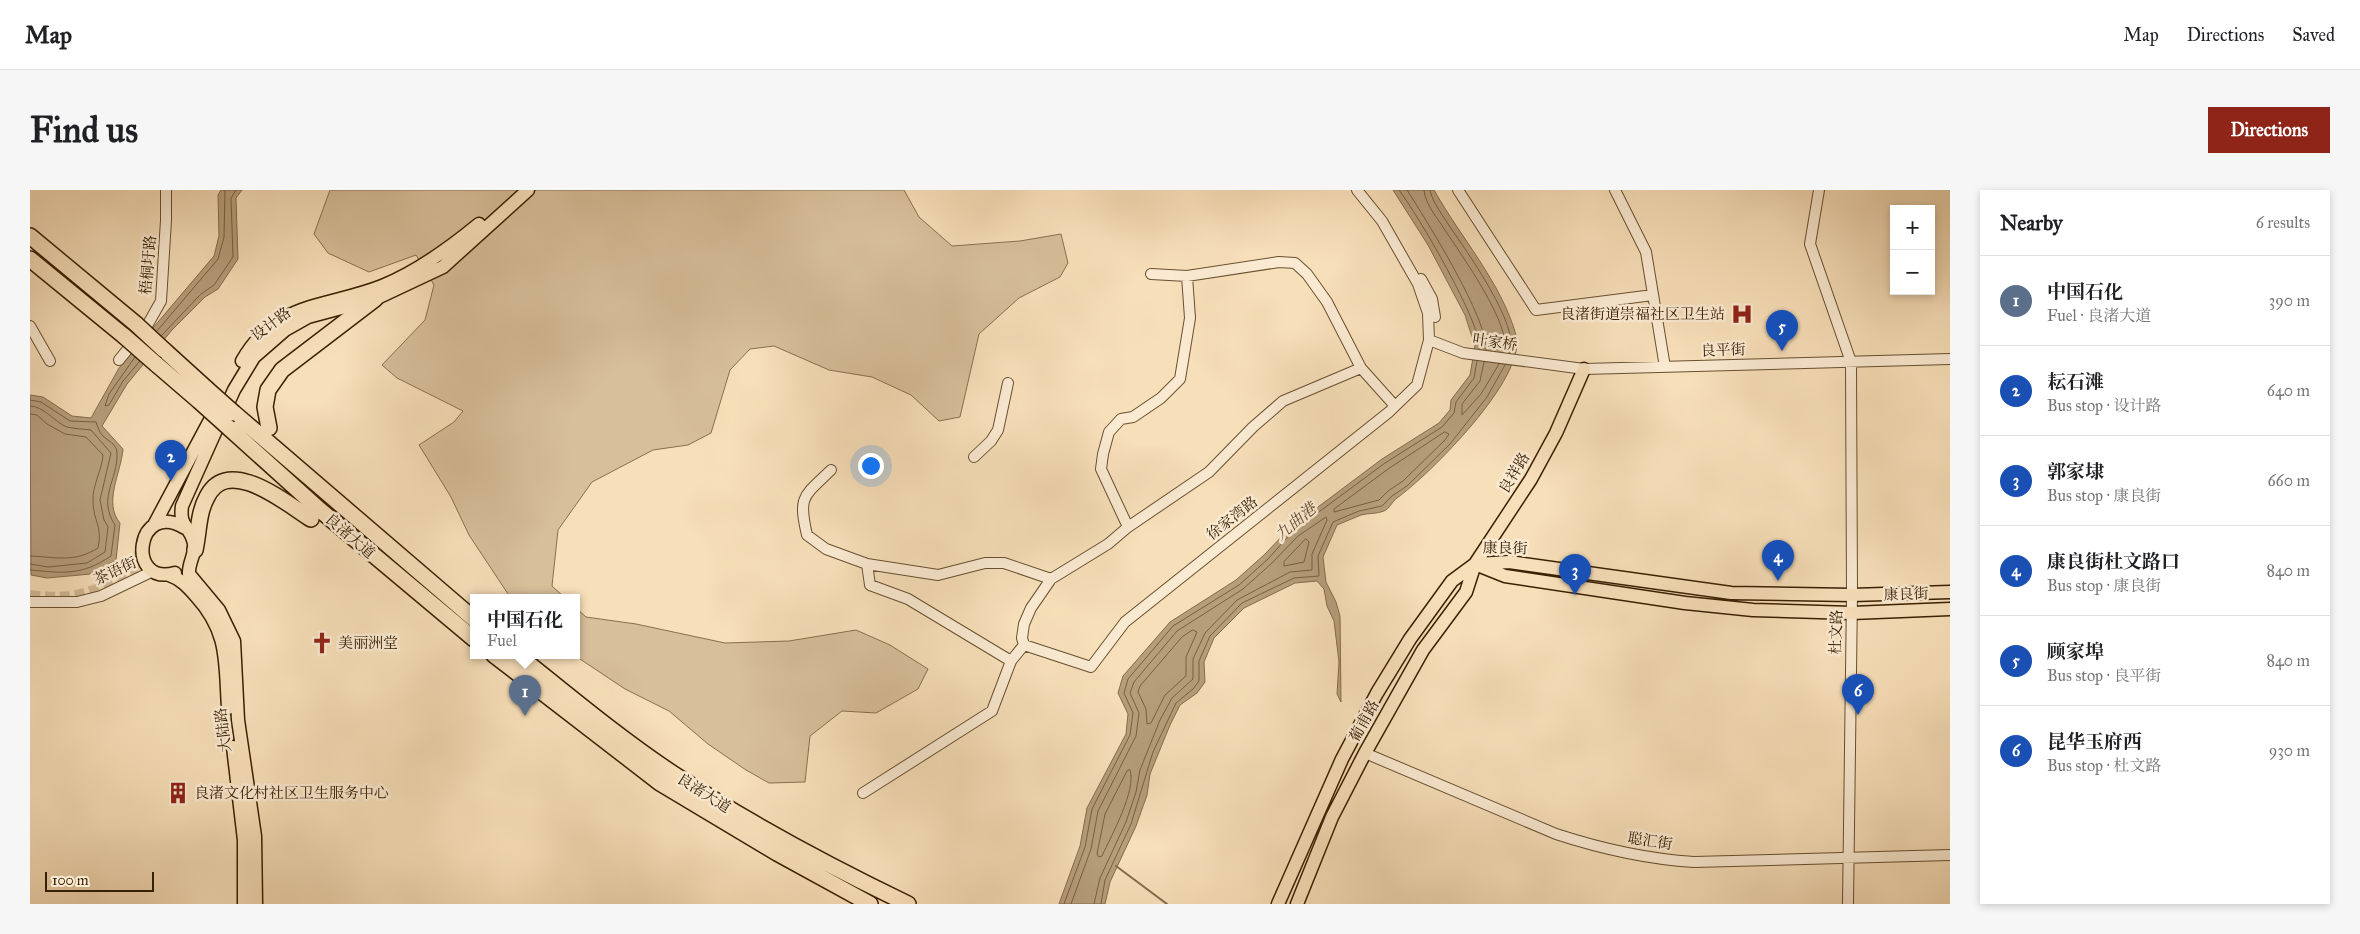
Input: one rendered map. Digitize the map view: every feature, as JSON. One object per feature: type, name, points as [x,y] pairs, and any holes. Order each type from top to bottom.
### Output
[{"type":"highway","points":[[30,236],[136,324],[164,350],[203,395]]},
{"type":"highway","points":[[30,259],[156,364],[203,395]]},
{"type":"highway","points":[[269,428],[265,407],[268,390],[282,370],[375,298]]},
{"type":"highway","name":"良渚大道","points":[[203,395],[234,413],[470,616]]},
{"type":"highway","name":"良渚大道","points":[[203,395],[229,428],[320,510],[470,636]]},
{"type":"highway","points":[[195,550],[202,507],[207,495],[213,488],[228,480],[247,481],[311,519]]},
{"type":"highway","name":"良渚大道","points":[[499,659],[660,783],[777,853],[870,904]]},
{"type":"highway","name":"良渚大道","points":[[523,659],[608,726],[678,777],[782,839],[908,904]]},
{"type":"main road","name":"设计路","points":[[154,525],[196,443],[246,354],[267,328],[290,314],[383,286],[431,260],[519,190]]},
{"type":"main road","name":"设计路","points":[[195,550],[190,534],[181,520],[182,506],[234,390],[254,357],[285,330],[308,317],[375,298],[443,267],[528,190]]},
{"type":"main road","name":"良祥路","points":[[1452,581],[1475,564],[1531,479],[1556,433],[1584,369]]},
{"type":"main road","points":[[185,528],[170,522],[154,525],[143,539],[141,549],[144,561],[153,571],[169,575],[180,572],[190,566],[195,550]]},
{"type":"main road","name":"康良街","points":[[1475,564],[1509,562],[1731,592],[1852,595],[1950,592]]},
{"type":"main road","name":"康良街","points":[[1475,564],[1505,576],[1685,603],[1753,610],[1852,613],[1950,609]]},
{"type":"main road","name":"葡甫路","points":[[1297,904],[1332,817],[1365,753],[1423,650],[1466,592],[1475,564]]},
{"type":"main road","name":"大陆路","points":[[190,566],[189,574],[219,610],[234,641],[238,720],[255,836],[256,904]]},
{"type":"main road","name":"大陆路","points":[[169,575],[181,580],[204,604],[216,623],[222,638],[229,723],[244,840],[244,904]]},
{"type":"main road","name":"葡甫路","points":[[1278,904],[1342,759],[1377,693],[1410,639],[1452,581]]},
{"type":"street","name":"梧桐圩路","points":[[119,360],[148,324],[161,301],[166,190]]},
{"type":"street","name":"徐家湾路","points":[[1024,645],[1091,667],[1124,622],[1395,406],[1417,385],[1429,340],[1428,313],[1418,284],[1382,221],[1357,190]]},
{"type":"street","name":"徐家湾路","points":[[1366,190],[1430,294],[1435,314],[1436,334],[1429,340]]},
{"type":"street","points":[[1458,190],[1536,310],[1653,295]]},
{"type":"street","points":[[1615,190],[1646,252],[1665,367]]},
{"type":"street","name":"杜文路","points":[[1819,190],[1810,244],[1851,362],[1852,613],[1848,904]]},
{"type":"street","points":[[1151,274],[1188,276],[1279,262],[1294,263],[1307,274],[1327,302],[1361,368],[1395,406]]},
{"type":"street","points":[[1128,527],[1101,469],[1103,454],[1109,432],[1121,420],[1133,417],[1147,408],[1161,398],[1180,379],[1190,318],[1188,276]]},
{"type":"street","points":[[30,326],[50,361]]},
{"type":"street","name":"叶家桥","points":[[1429,340],[1463,352],[1558,367]]},
{"type":"street","name":"良平街","points":[[1558,367],[1584,369],[1950,359]]},
{"type":"street","points":[[863,793],[992,711],[1011,661],[1024,645],[1022,638],[1024,624],[1031,608],[1052,579],[1108,544],[1128,527],[1209,472],[1253,427],[1283,401],[1361,368]]},
{"type":"street","points":[[974,457],[991,441],[998,430],[1008,383]]},
{"type":"street","points":[[831,470],[804,497],[802,511],[806,535],[826,549],[867,564],[938,575],[985,564],[1004,563],[1052,579]]},
{"type":"street","points":[[867,564],[870,585],[908,599],[1011,661]]},
{"type":"street","name":"茶语街","points":[[30,602],[76,602],[100,596],[153,571]]},
{"type":"street","name":"聪汇街","points":[[1365,753],[1556,834],[1583,843],[1653,859],[1694,862],[1849,856],[1950,855]]},
{"type":"shaded area","points":[[330,190],[904,190],[919,217],[952,246],[1020,241],[1061,234],[1068,263],[1060,277],[1019,298],[979,334],[960,417],[939,421],[911,395],[872,377],[829,370],[774,346],[750,349],[730,370],[711,433],[688,445],[653,450],[592,482],[558,530],[552,586],[561,594],[508,594],[469,535],[451,497],[419,445],[454,422],[463,411],[397,378],[382,365],[425,320],[434,285],[416,255],[369,272],[328,253],[314,234]]},
{"type":"shaded area","points":[[580,612],[586,617],[636,624],[725,643],[789,641],[856,630],[890,645],[928,669],[918,689],[876,713],[842,711],[810,736],[805,782],[769,783],[708,744],[669,711],[625,689],[580,659]]},
{"type":"water","points":[[221,190],[242,190],[236,198],[238,259],[218,289],[205,297],[172,330],[127,384],[102,426],[123,449],[113,497],[115,515],[120,523],[116,560],[91,574],[47,578],[31,575],[30,395],[43,397],[72,416],[91,418],[119,368],[214,256],[219,236],[218,195]]},
{"type":"water","points":[[1393,190],[1434,190],[1491,278],[1501,297],[1516,335],[1516,353],[1507,375],[1473,424],[1431,469],[1387,509],[1381,512],[1361,515],[1337,525],[1323,557],[1326,582],[1336,602],[1340,616],[1341,702],[1337,694],[1339,662],[1334,621],[1327,606],[1324,589],[1317,581],[1295,583],[1244,608],[1214,638],[1204,662],[1205,682],[1197,693],[1180,705],[1170,725],[1150,774],[1147,795],[1136,826],[1110,882],[1105,904],[1059,904],[1080,846],[1087,808],[1126,734],[1128,714],[1118,693],[1123,676],[1170,622],[1236,580],[1290,528],[1382,459],[1439,423],[1450,410],[1451,400],[1470,375],[1475,346],[1465,315],[1428,245]]},
{"type":"waterway","points":[[1116,866],[1167,904]]},
{"type":"tunnel","points":[[30,595],[59,597],[95,590],[132,572],[141,549]]},
{"type":"place","name":"良渚街道崇福社区卫生站","points":[[1742,314]]},
{"type":"place","name":"顾家埠","points":[[1782,351]]},
{"type":"place","name":"耘石滩","points":[[171,481]]},
{"type":"place","name":"康良街杜文路口","points":[[1778,581]]},
{"type":"place","name":"郭家埭","points":[[1575,595]]},
{"type":"place","name":"美丽洲堂","points":[[322,643]]},
{"type":"place","name":"昆华玉府西","points":[[1858,715]]},
{"type":"place","name":"中国石化","points":[[525,716]]},
{"type":"place","name":"良渚文化村社区卫生服务中心","points":[[178,793]]},
{"type":"water label","name":"九曲港","points":[[1295,521]]}]
